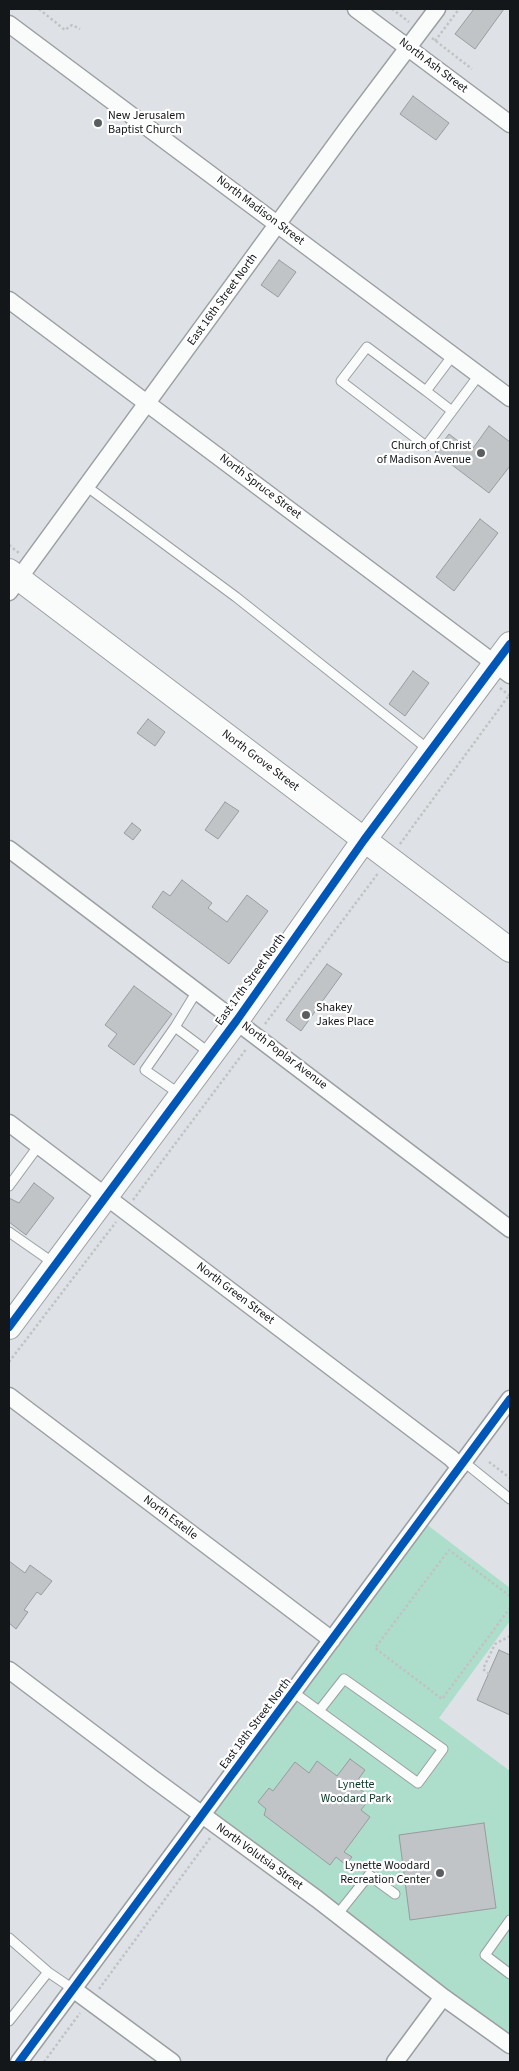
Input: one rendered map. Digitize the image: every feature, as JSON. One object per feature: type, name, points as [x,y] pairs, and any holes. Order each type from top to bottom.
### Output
[{"type":"street","name":"North Ash Street","points":[[356,9],[510,124]]},
{"type":"street","name":"East 16th Street North","points":[[12,581],[86,486],[437,9]]},
{"type":"street","name":"North Madison Street","points":[[9,24],[510,398]]},
{"type":"street","name":"North Spruce Street","points":[[9,300],[503,669]]},
{"type":"street","name":"North Grove Street","points":[[12,581],[510,950]]},
{"type":"street","name":"East 17th Street North","points":[[9,1327],[181,1096],[430,751],[503,669],[510,644]]},
{"type":"street","name":"North Poplar Avenue","points":[[9,849],[510,1229]]},
{"type":"street","name":"North Green Street","points":[[9,1122],[451,1458],[462,1464]]},
{"type":"street","name":"North Estelle","points":[[9,1396],[332,1640]]},
{"type":"street","name":"East 18th Street North","points":[[19,2062],[510,1399]]},
{"type":"street","name":"North Volutsia Street","points":[[9,1670],[337,1915],[443,1997],[510,2045]]},
{"type":"street","points":[[73,1989],[172,2062]]},
{"type":"street","points":[[394,2062],[443,1997]]},
{"type":"lane","points":[[452,411],[367,347],[342,381],[426,446],[479,375]]},
{"type":"lane","points":[[426,391],[453,355]]},
{"type":"lane","points":[[86,486],[236,597],[430,751]]},
{"type":"lane","points":[[181,1096],[145,1070],[197,991]]},
{"type":"lane","points":[[175,1027],[211,1054]]},
{"type":"lane","points":[[9,1186],[39,1145]]},
{"type":"lane","points":[[9,1232],[55,1264]]},
{"type":"lane","points":[[462,1464],[510,1500]]},
{"type":"lane","points":[[293,1692],[319,1711],[418,1783],[443,1749],[344,1679],[319,1711]]},
{"type":"lane","points":[[337,1915],[369,1875],[395,1894]]},
{"type":"lane","points":[[510,1920],[485,1955],[510,1974]]},
{"type":"lane","points":[[9,1938],[48,1972],[73,1989]]},
{"type":"lane","points":[[9,2021],[48,1972]]},
{"type":"path","points":[[39,9],[65,30],[72,25],[80,29]]},
{"type":"path","points":[[435,41],[458,9]]},
{"type":"path","points":[[489,1462],[510,1478]]},
{"type":"path","points":[[510,1596],[449,1550],[375,1648],[442,1699],[510,1608]]},
{"type":"path","points":[[489,1674],[483,1669],[495,1644],[510,1636]]},
{"type":"path","points":[[44,2062],[218,1827]]},
{"type":"green space","name":"Lynette Woodard Park","points":[[421,1520],[510,1588],[510,1621],[439,1718],[510,1771],[510,2044],[202,1815]]},
{"type":"building","points":[[474,9],[504,9],[475,49],[455,34]]},
{"type":"building","points":[[413,96],[449,123],[436,140],[400,114]]},
{"type":"building","points":[[279,260],[296,272],[278,297],[261,285]]},
{"type":"building","points":[[489,426],[510,442],[510,466],[489,493],[435,452],[449,434],[471,451]]},
{"type":"building","points":[[480,519],[498,533],[454,591],[436,577]]},
{"type":"building","points":[[413,671],[429,683],[405,716],[389,704]]},
{"type":"building","points":[[148,719],[165,732],[155,746],[137,733]]},
{"type":"building","points":[[225,802],[239,811],[218,839],[205,830]]},
{"type":"building","points":[[132,823],[141,830],[133,840],[124,833]]},
{"type":"building","points":[[182,880],[212,903],[208,908],[227,922],[247,895],[268,911],[229,964],[152,907],[163,891],[170,896]]},
{"type":"building","points":[[327,964],[342,974],[301,1031],[286,1020]]},
{"type":"building","points":[[134,986],[172,1014],[134,1065],[108,1046],[117,1034],[105,1025]]},
{"type":"building","points":[[34,1183],[54,1198],[26,1235],[9,1222],[9,1198],[19,1203]]},
{"type":"building","points":[[9,1561],[25,1573],[30,1565],[52,1581],[41,1595],[37,1592],[24,1610],[28,1612],[16,1629],[9,1623]]},
{"type":"building","points":[[499,1650],[510,1655],[510,1715],[477,1700]]},
{"type":"building","points":[[350,1759],[365,1770],[354,1785],[371,1797],[361,1810],[370,1817],[344,1852],[352,1857],[346,1865],[336,1857],[330,1865],[264,1815],[266,1809],[258,1802],[269,1788],[273,1791],[295,1762],[309,1773],[317,1761],[337,1776]]},
{"type":"building","points":[[484,1823],[496,1908],[410,1920],[399,1835]]},
{"type":"cycle path","points":[[9,1327],[237,1020],[364,840],[510,644]]},
{"type":"cycle path","points":[[19,2062],[510,1399]]},
{"type":"place","name":"New Jerusalem Baptist Church","points":[[98,123]]},
{"type":"place","name":"Church of Christ of Madison Avenue","points":[[481,453]]},
{"type":"place","name":"Shakey Jakes Place","points":[[306,1015]]},
{"type":"place","name":"Lynette Woodard Recreation Center","points":[[440,1873]]}]
